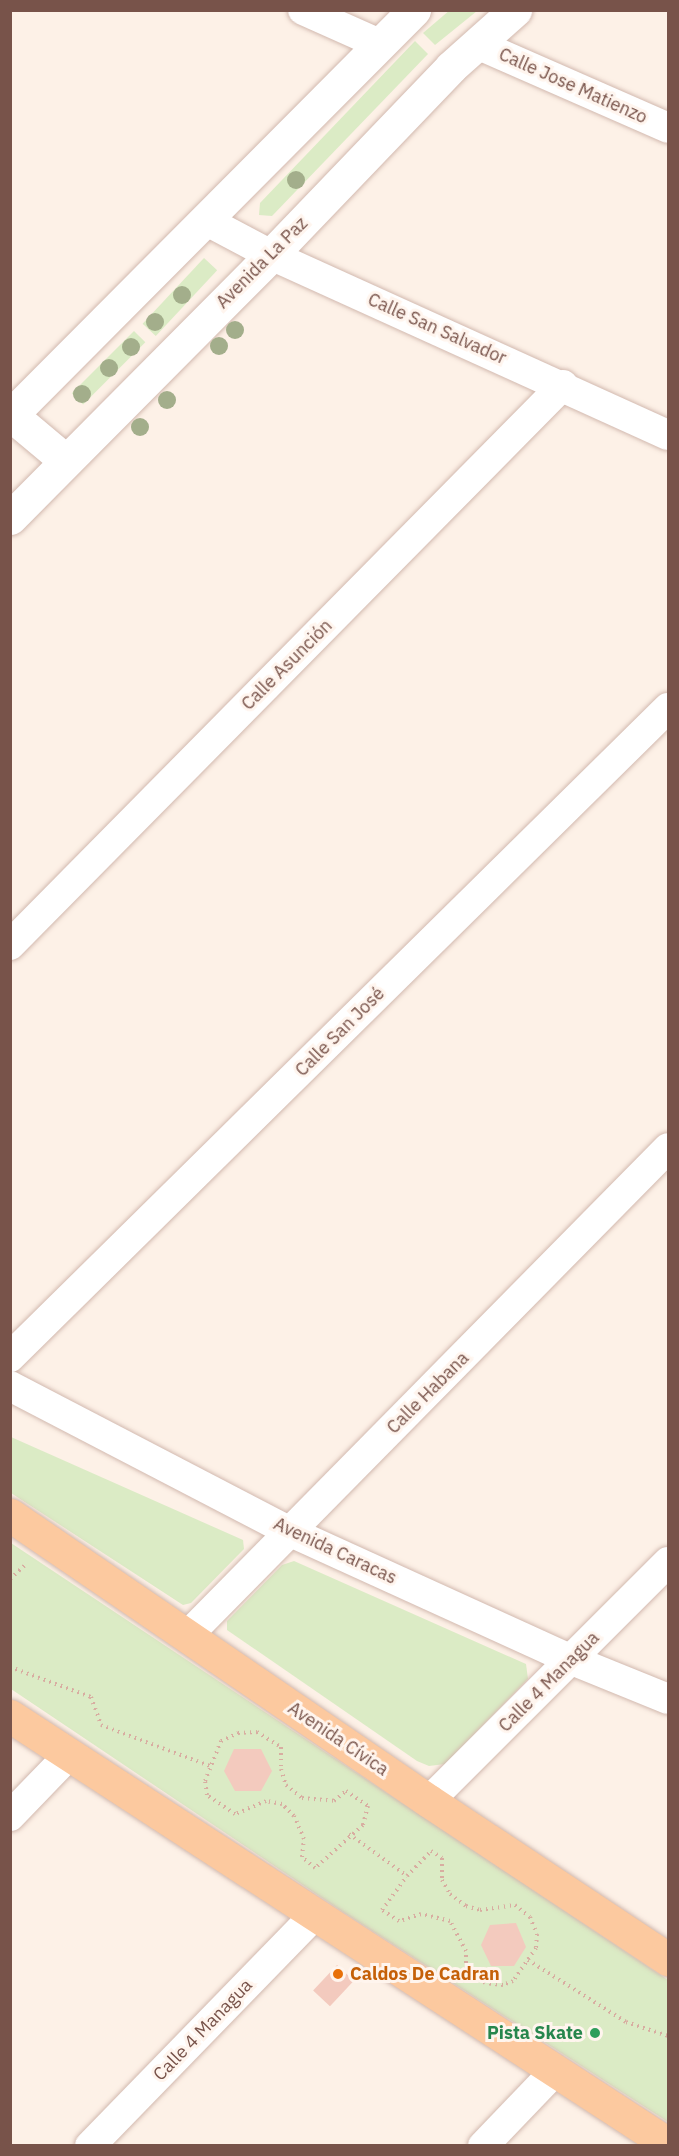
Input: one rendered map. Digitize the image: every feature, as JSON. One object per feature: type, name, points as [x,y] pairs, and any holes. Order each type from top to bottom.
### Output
[{"type":"main road","points":[[66,461],[11,415],[207,222],[377,44],[414,10]]},
{"type":"main road","name":"Avenida La Paz","points":[[10,518],[477,44],[516,10]]},
{"type":"main road","name":"Avenida Cívica","points":[[10,1515],[429,1801],[669,1959]]},
{"type":"main road","points":[[10,1716],[669,2144]]},
{"type":"street","points":[[303,10],[377,44]]},
{"type":"street","name":"Calle Jose Matienzo","points":[[477,44],[669,128]]},
{"type":"street","name":"Calle San Salvador","points":[[207,222],[271,255],[563,385],[669,435]]},
{"type":"street","name":"Calle Asunción","points":[[10,945],[563,385]]},
{"type":"street","name":"Calle San José","points":[[10,1357],[669,708]]},
{"type":"street","name":"Calle Habana","points":[[187,1636],[669,1148]]},
{"type":"street","name":"Avenida Caracas","points":[[10,1386],[291,1532],[572,1660],[669,1699]]},
{"type":"street","name":"Calle 4 Managua","points":[[429,1801],[669,1562]]},
{"type":"street","points":[[10,1816],[69,1755]]},
{"type":"street","name":"Calle 4 Managua","points":[[90,2145],[315,1915]]},
{"type":"street","points":[[483,2145],[555,2071]]},
{"type":"path","points":[[11,1579],[24,1565]]},
{"type":"path","points":[[10,1667],[91,1697],[101,1725],[210,1766]]},
{"type":"path","points":[[257,1732],[282,1747],[281,1769],[286,1785],[302,1798],[334,1801],[346,1791],[368,1806],[363,1825],[349,1834],[315,1868],[302,1857],[304,1839],[294,1816],[282,1804],[266,1802],[235,1814],[207,1795],[205,1780],[210,1766],[221,1741],[238,1733],[257,1732]]},
{"type":"path","points":[[349,1834],[407,1876]]},
{"type":"path","points":[[431,1851],[442,1858],[442,1880],[450,1894],[466,1906],[480,1910],[515,1905],[530,1917],[537,1934],[536,1948],[528,1960],[513,1980],[503,1984],[485,1983],[466,1969],[466,1951],[450,1921],[421,1914],[399,1921],[382,1910],[407,1876],[431,1851]]},
{"type":"path","points":[[528,1960],[626,2022],[669,2036]]},
{"type":"green space","points":[[450,10],[477,11],[435,45],[423,33]]},
{"type":"green space","points":[[415,41],[428,54],[272,216],[259,215],[260,203]]},
{"type":"green space","points":[[204,258],[217,270],[156,336],[143,324]]},
{"type":"green space","points":[[134,331],[145,342],[83,405],[72,393]]},
{"type":"green space","points":[[11,1437],[243,1540],[244,1549],[191,1603],[183,1605],[11,1493]]},
{"type":"green space","points":[[11,1543],[668,1980],[668,2122],[343,1912],[11,1689]]},
{"type":"green space","points":[[294,1561],[526,1664],[528,1679],[445,1764],[429,1766],[417,1761],[227,1630],[227,1621],[282,1565]]},
{"type":"building","points":[[234,1749],[261,1749],[272,1771],[261,1791],[235,1791],[224,1771]]},
{"type":"building","points":[[516,1923],[526,1947],[514,1966],[491,1966],[481,1945],[490,1925]]},
{"type":"building","points":[[337,1965],[354,1981],[330,2006],[313,1991]]},
{"type":"place","name":"Caldos De Cadran","points":[[338,1974]]},
{"type":"place","name":"Pista Skate","points":[[595,2033]]}]
